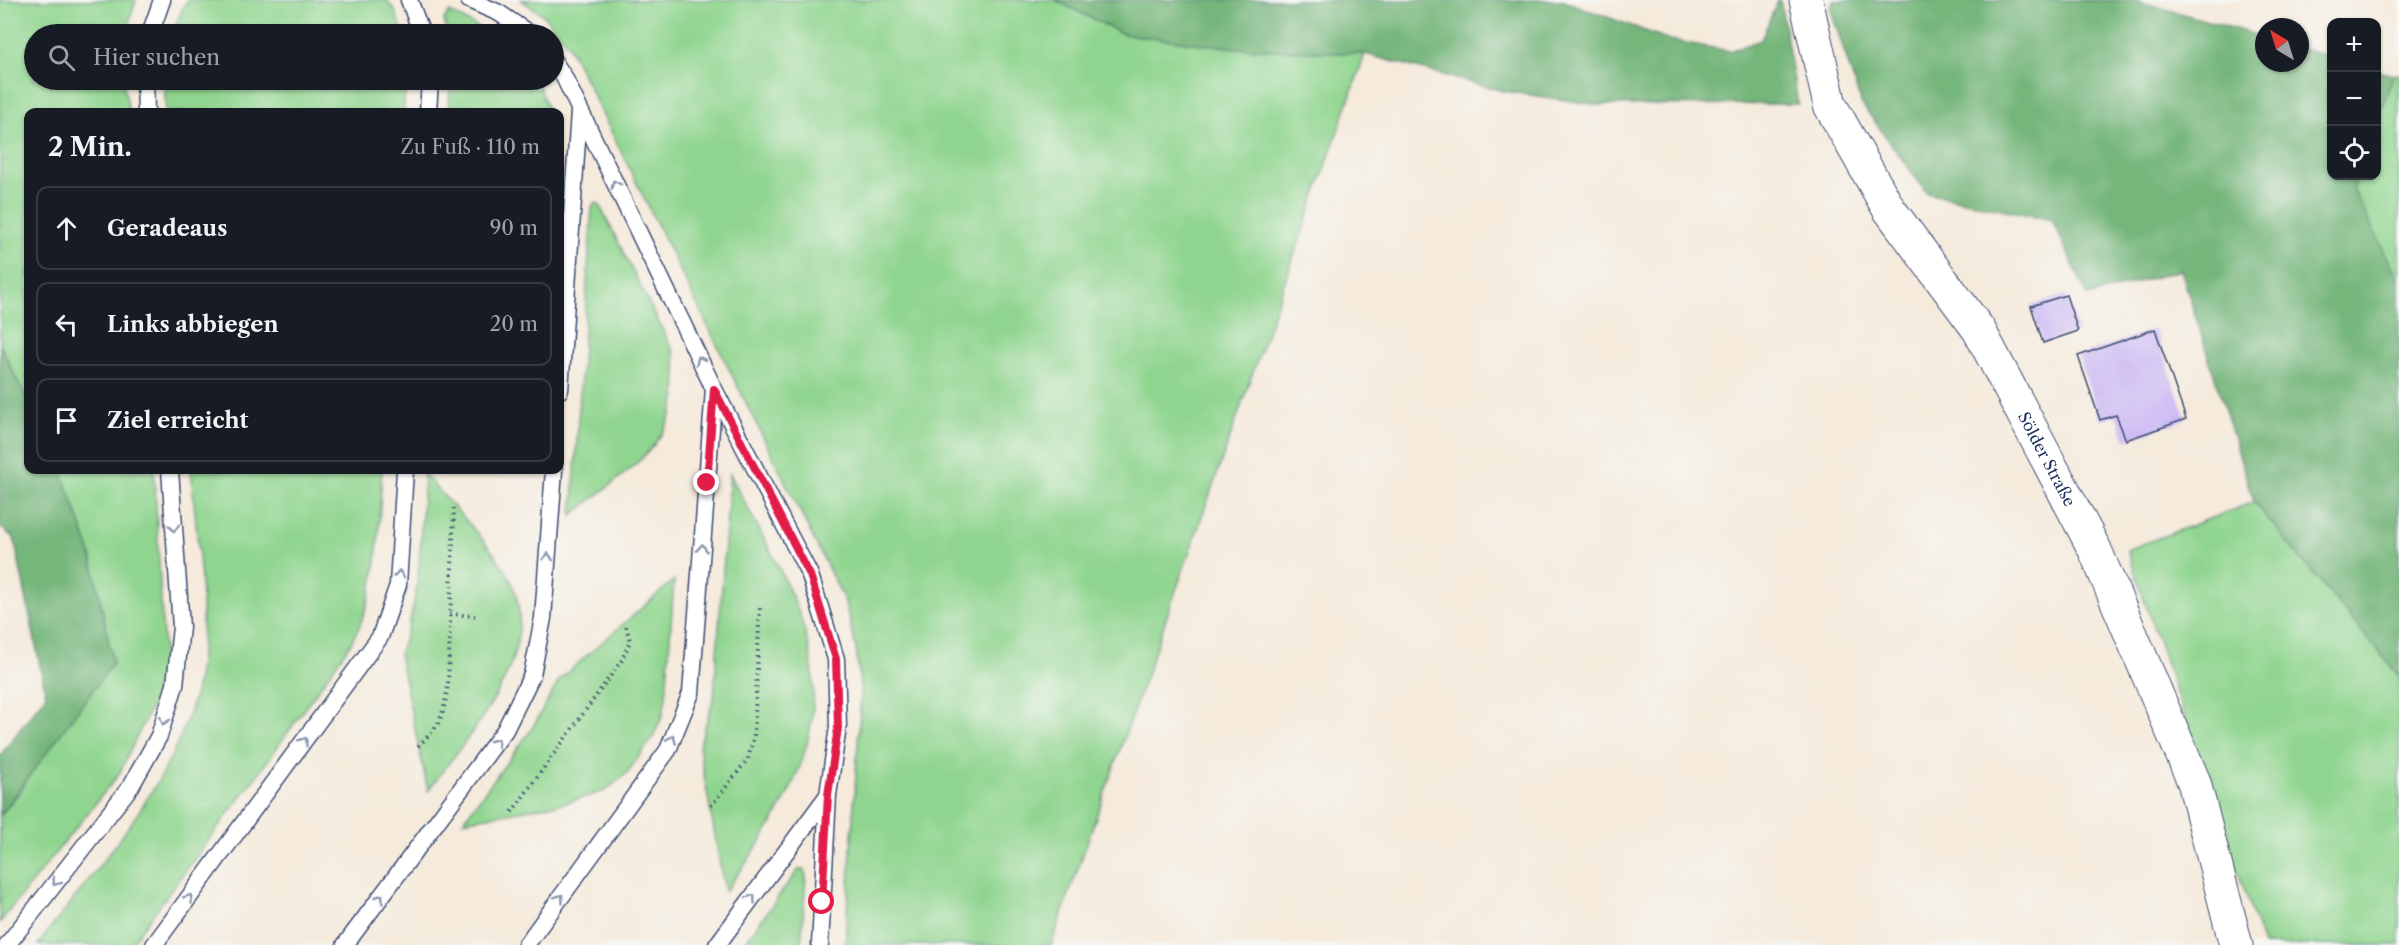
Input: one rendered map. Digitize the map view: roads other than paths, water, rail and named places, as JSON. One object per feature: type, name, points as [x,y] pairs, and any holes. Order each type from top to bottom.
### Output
[{"type":"street","name":"Sölder Straße","points":[[1806,0],[1830,105],[1889,209],[1979,330],[2095,550],[2194,782],[2236,945]]},
{"type":"lane","points":[[154,24],[162,0]]},
{"type":"lane","points":[[409,0],[418,24]]},
{"type":"lane","points":[[469,0],[499,13],[515,24]]},
{"type":"lane","points":[[564,76],[714,389],[810,575],[836,659],[838,728],[828,795],[820,945]]},
{"type":"lane","points":[[146,90],[146,108]]},
{"type":"lane","points":[[428,108],[429,90]]},
{"type":"lane","points":[[564,331],[579,109]]},
{"type":"lane","points":[[526,945],[668,750],[691,693],[714,389]]},
{"type":"lane","points":[[8,945],[131,786],[159,736],[175,685],[181,627],[170,474]]},
{"type":"lane","points":[[154,945],[380,637],[398,585],[405,474]]},
{"type":"lane","points":[[345,945],[505,730],[532,675],[543,618],[554,474]]},
{"type":"lane","points":[[717,945],[828,795]]}]
